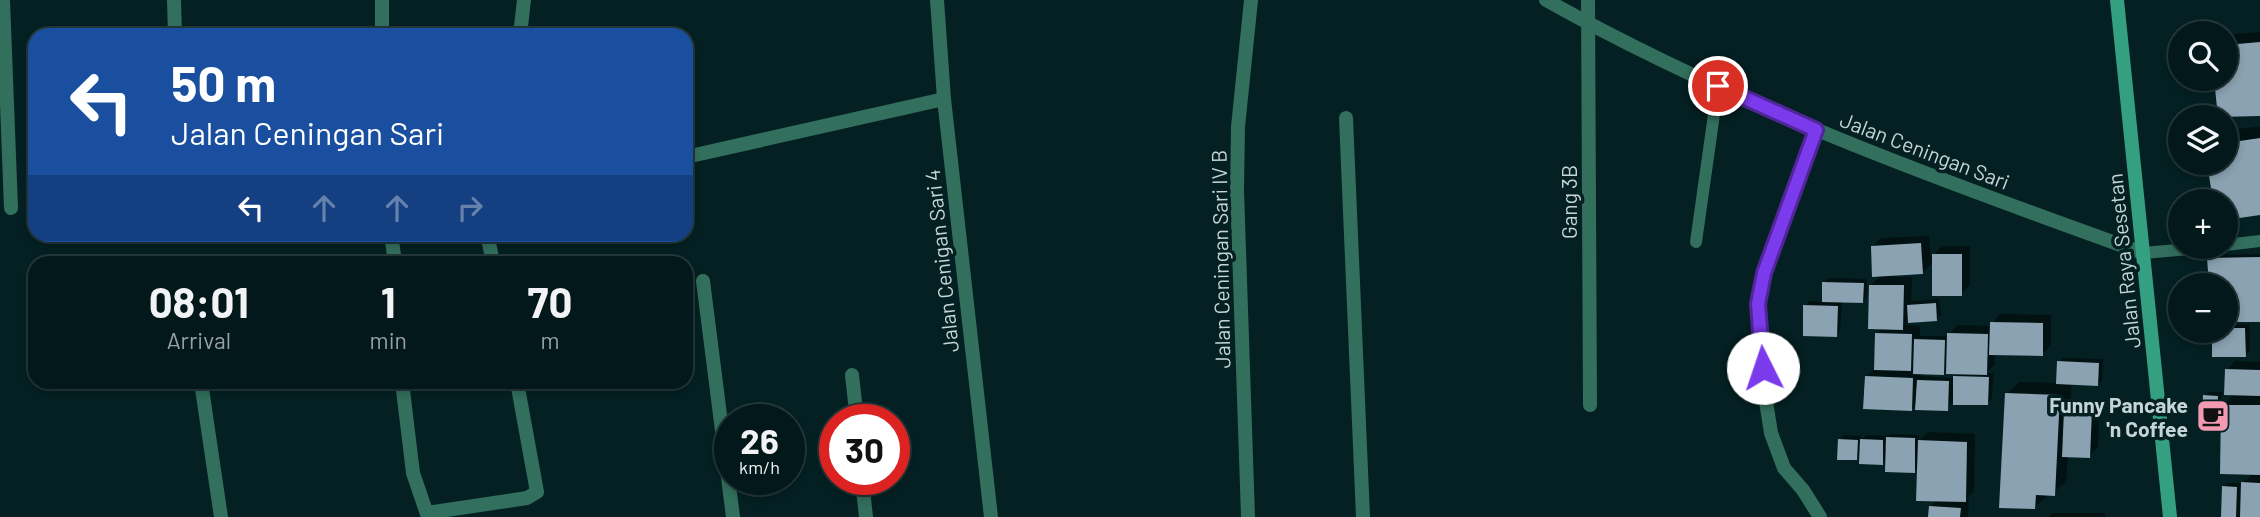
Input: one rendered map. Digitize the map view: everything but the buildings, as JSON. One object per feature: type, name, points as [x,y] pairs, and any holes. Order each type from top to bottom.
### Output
[{"type":"main road","name":"Jalan Raya Sesetan","points":[[2117,0],[2170,517]]},
{"type":"street","points":[[3,0],[11,208]]},
{"type":"street","points":[[174,0],[175,28]]},
{"type":"street","points":[[382,0],[382,28]]},
{"type":"street","points":[[521,28],[524,0]]},
{"type":"street","name":"Jalan Cenigan Sari 4","points":[[937,0],[944,99],[991,517]]},
{"type":"street","name":"Jalan Ceningan Sari IV B","points":[[1248,517],[1237,190],[1238,127],[1251,0]]},
{"type":"street","name":"Jalan Ceningan Sari","points":[[1546,0],[1589,24],[1816,130],[1934,178],[2143,253]]},
{"type":"street","name":"Gang 3B","points":[[1588,0],[1590,405]]},
{"type":"street","points":[[693,155],[944,99]]},
{"type":"street","points":[[1346,118],[1363,517]]},
{"type":"street","points":[[1816,130],[1764,273],[1758,304],[1764,388],[1771,433],[1784,467],[1804,490],[1820,517]]},
{"type":"street","points":[[703,281],[733,517]]},
{"type":"street","points":[[852,375],[855,404]]},
{"type":"street","points":[[202,389],[220,517]]},
{"type":"street","points":[[403,389],[413,473],[428,515],[527,498],[537,492],[518,389]]},
{"type":"street","points":[[864,495],[866,517]]},
{"type":"lane","points":[[1696,242],[1718,86]]},
{"type":"lane","points":[[2238,244],[2260,241]]},
{"type":"lane","points":[[2143,253],[2168,251]]},
{"type":"place","name":"Funny Pancake 'n Coffee","points":[[2213,416]]},
{"type":"route","points":[[1718,86],[1816,130],[1764,273],[1758,304],[1763,368]]}]
